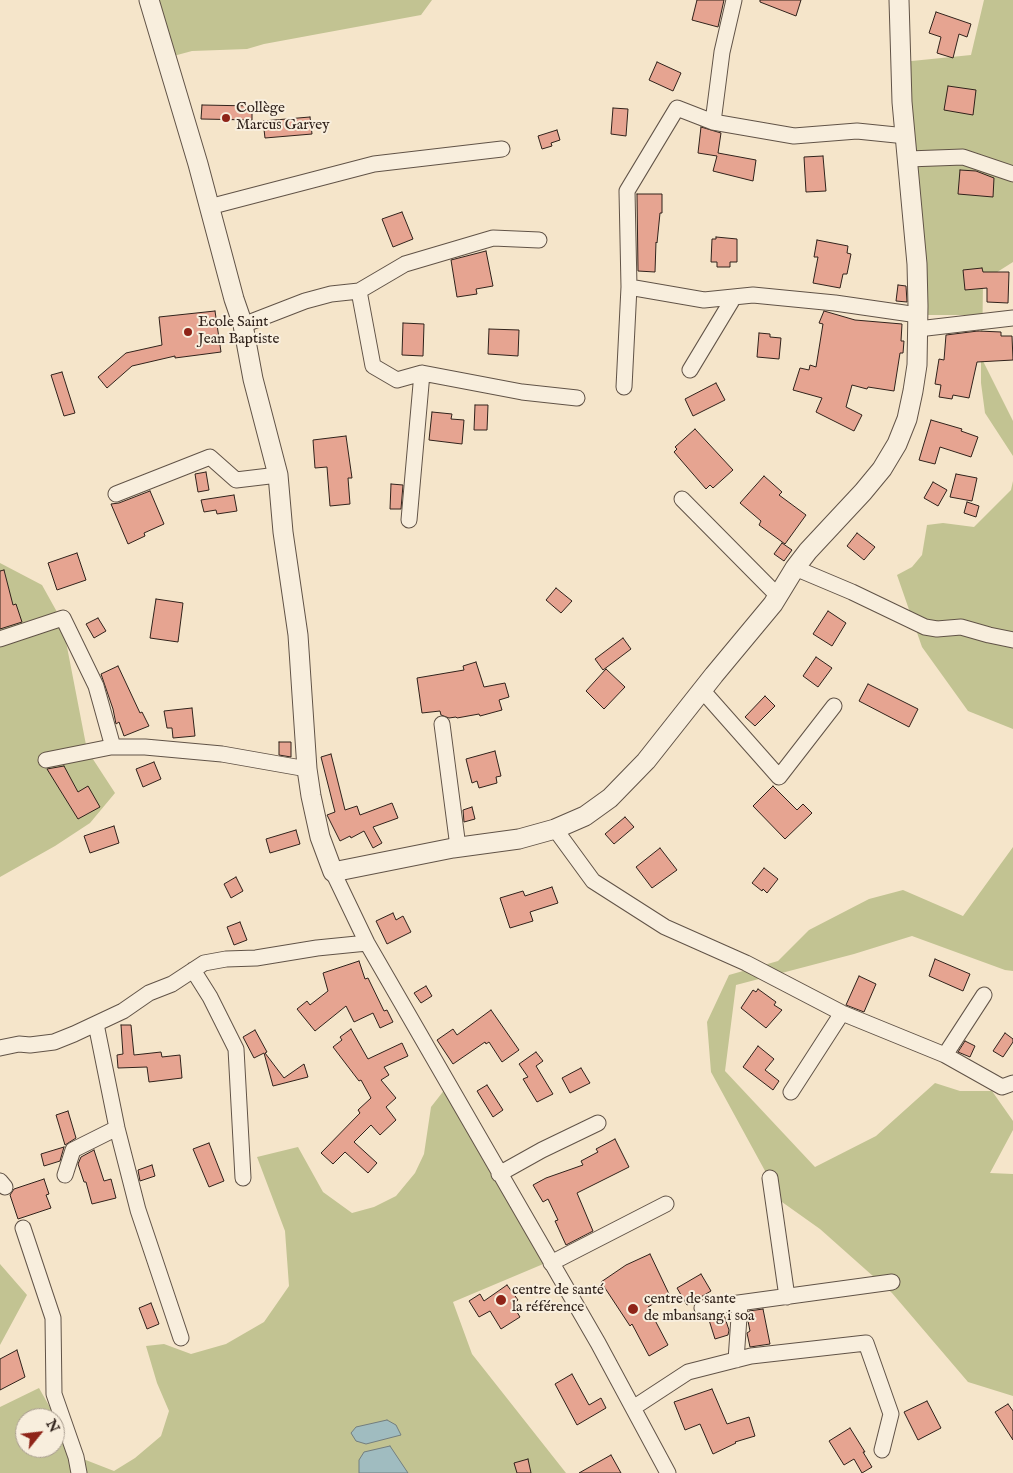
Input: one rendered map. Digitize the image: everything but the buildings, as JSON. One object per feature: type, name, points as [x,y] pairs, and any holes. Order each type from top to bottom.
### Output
[{"type":"street","points":[[149,0],[243,325],[253,379],[278,474],[283,532],[298,635],[307,769],[320,837],[367,944],[551,1263],[668,1473]]},
{"type":"street","points":[[713,122],[722,52],[734,0]]},
{"type":"street","points":[[334,872],[458,847],[519,839],[555,829],[585,816],[610,798],[646,761],[762,618],[808,551],[882,469],[897,444],[907,419],[914,391],[917,364],[917,264],[902,102],[899,0]]},
{"type":"street","points":[[624,387],[630,287],[627,191],[677,108],[713,122],[794,136],[857,131],[906,136]]},
{"type":"street","points":[[209,207],[374,164],[502,149]]},
{"type":"street","points":[[908,160],[964,157],[1013,174]]},
{"type":"street","points":[[243,325],[305,301],[331,294],[359,291],[405,264],[493,238],[539,240]]},
{"type":"street","points":[[630,287],[704,300],[753,295],[835,303],[918,322],[1013,318]]},
{"type":"street","points":[[359,291],[373,366],[398,380],[422,373],[522,392],[577,398]]},
{"type":"street","points":[[690,370],[734,297]]},
{"type":"street","points":[[409,520],[422,373]]},
{"type":"street","points":[[116,494],[210,457],[236,480],[278,474]]},
{"type":"street","points":[[682,499],[778,596]]},
{"type":"street","points":[[795,568],[852,592],[925,627],[937,629],[961,627],[1013,640]]},
{"type":"street","points":[[0,639],[63,618],[96,686],[113,747]]},
{"type":"street","points":[[702,690],[779,777],[834,706]]},
{"type":"street","points":[[442,724],[458,847]]},
{"type":"street","points":[[46,760],[113,747],[145,747],[204,752],[307,769]]},
{"type":"street","points":[[555,829],[593,881],[665,927],[746,962],[842,1013],[945,1055],[1002,1087],[1013,1083]]},
{"type":"street","points":[[0,1048],[19,1044],[30,1045],[54,1042],[123,1011],[149,993],[172,984],[204,963],[226,959],[256,958],[317,948],[367,944]]},
{"type":"street","points":[[192,970],[210,998],[236,1049],[243,1178]]},
{"type":"street","points":[[945,1055],[984,995]]},
{"type":"street","points":[[791,1092],[842,1013]]},
{"type":"street","points":[[96,1024],[117,1128],[138,1210],[181,1338]]},
{"type":"street","points":[[499,1174],[542,1150],[598,1123]]},
{"type":"street","points":[[65,1175],[73,1150],[117,1128]]},
{"type":"street","points":[[770,1178],[787,1297]]},
{"type":"street","points":[[551,1263],[666,1204]]},
{"type":"street","points":[[23,1228],[53,1318],[54,1394],[76,1457],[79,1473]]},
{"type":"street","points":[[702,1308],[892,1282]]},
{"type":"street","points":[[736,1360],[740,1303]]},
{"type":"street","points":[[633,1408],[688,1372],[760,1354],[866,1343],[890,1414],[882,1450]]},
{"type":"green space","points":[[149,0],[432,0],[421,15],[264,44],[247,49],[192,51],[166,58]]},
{"type":"green space","points":[[984,0],[1013,0],[1013,262],[983,281],[982,359],[1013,421],[1013,456],[985,413],[981,383],[981,315],[918,315],[902,62],[971,55]]},
{"type":"green space","points":[[1013,481],[1013,729],[968,711],[922,647],[897,575],[912,567],[922,555],[927,525],[943,523],[974,527],[1011,490]]},
{"type":"green space","points":[[0,563],[42,585],[62,621],[87,750],[115,793],[90,823],[55,846],[0,877]]},
{"type":"green space","points":[[1013,847],[1013,971],[1005,970],[912,936],[854,954],[736,985],[725,1071],[815,1167],[876,1136],[935,1083],[960,1091],[992,1091],[1013,1121],[1013,1130],[990,1173],[1013,1174],[1013,1396],[968,1382],[892,1293],[820,1229],[782,1202],[711,1072],[707,1022],[729,975],[778,961],[809,930],[869,899],[903,890],[963,916]]},
{"type":"green space","points":[[449,1084],[548,1262],[453,1302],[472,1354],[566,1473],[0,1473],[0,1407],[39,1388],[50,1408],[15,1408],[15,1458],[65,1458],[65,1434],[78,1457],[114,1471],[135,1458],[161,1436],[169,1411],[157,1383],[146,1346],[164,1344],[191,1354],[226,1344],[264,1322],[289,1286],[285,1231],[257,1157],[298,1147],[323,1192],[352,1213],[374,1207],[396,1196],[415,1173],[424,1154],[431,1107]]},
{"type":"green space","points":[[0,1264],[27,1295],[0,1345]]},
{"type":"water","points":[[387,1420],[396,1425],[401,1435],[366,1444],[356,1441],[351,1433],[356,1427]]},
{"type":"water","points":[[390,1446],[408,1473],[359,1473],[359,1460],[364,1452]]},
{"type":"place","name":"Collège Marcus Garvey","points":[[226,118]]},
{"type":"place","name":"Ecole Saint Jean Baptiste","points":[[188,332]]},
{"type":"place","name":"centre de santé la référence","points":[[501,1300]]},
{"type":"place","name":"centre de sante de mbansang i soa","points":[[633,1309]]}]
